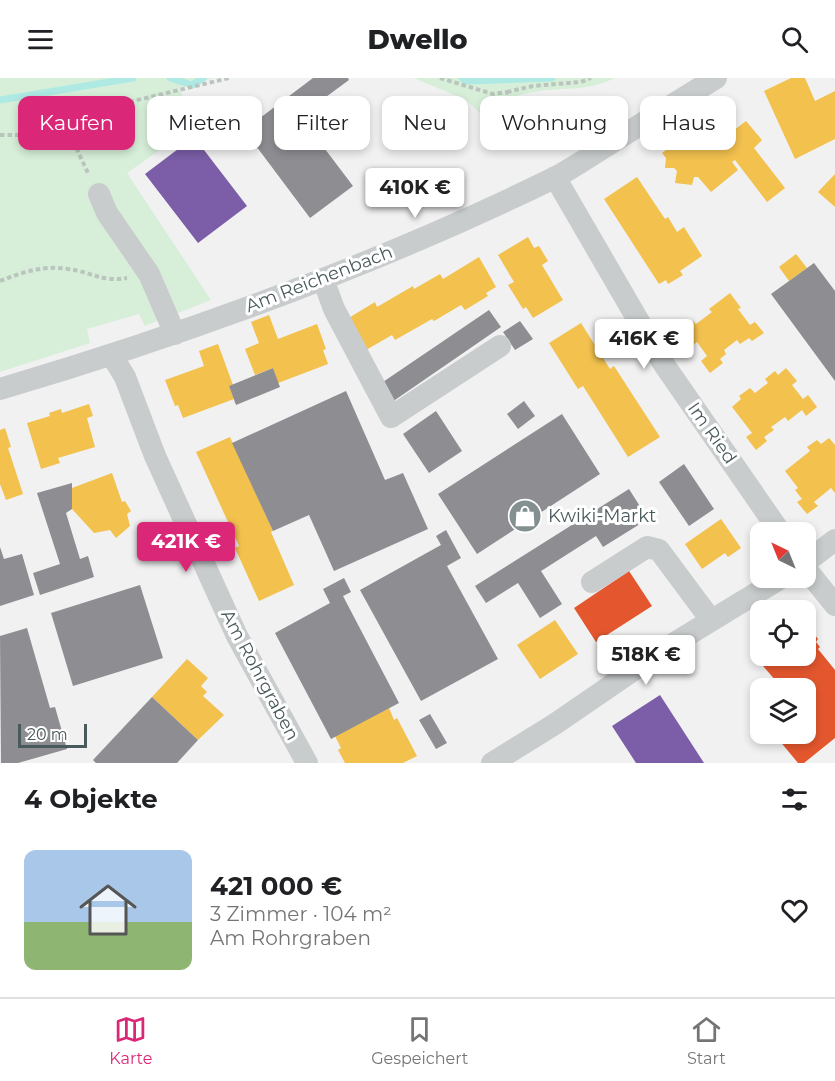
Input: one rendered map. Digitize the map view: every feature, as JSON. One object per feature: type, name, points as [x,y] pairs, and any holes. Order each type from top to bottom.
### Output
[{"type":"street","name":"Am Reichenbach","points":[[0,389],[112,356],[175,334],[409,244],[555,177],[716,78]]},
{"type":"street","name":"Im Ried","points":[[555,177],[663,363],[773,522]]},
{"type":"street","points":[[99,194],[107,213],[149,274],[175,334]]},
{"type":"street","points":[[323,279],[334,309],[391,417],[500,346]]},
{"type":"street","name":"Am Rohrgraben","points":[[112,356],[125,377],[155,456],[237,636],[308,763]]},
{"type":"street","points":[[816,554],[835,540]]},
{"type":"street","points":[[592,582],[647,547],[659,550],[711,620]]},
{"type":"street","points":[[816,581],[835,605]]},
{"type":"street","points":[[492,763],[711,620],[764,588]]},
{"type":"path","points":[[135,101],[229,78]]},
{"type":"path","points":[[440,78],[494,94],[533,86],[581,82],[591,78]]},
{"type":"path","points":[[507,92],[509,96]]},
{"type":"path","points":[[0,135],[18,135]]},
{"type":"path","points":[[77,150],[99,194]]},
{"type":"path","points":[[0,281],[42,267],[70,269],[102,279],[124,279],[149,274]]},
{"type":"green space","points":[[0,78],[214,78],[179,88],[183,96],[147,96],[147,150],[160,150],[127,173],[211,300],[145,326],[139,314],[87,329],[90,343],[0,372]]},
{"type":"green space","points":[[414,78],[614,78],[585,87],[517,96],[480,96],[480,113],[468,102],[468,96],[457,96]]},
{"type":"building: Wohnen","points":[[791,78],[805,78],[815,101],[835,91],[835,139],[795,159],[764,91]]},
{"type":"building: Wohnen","points":[[746,121],[762,140],[754,148],[785,188],[767,202],[735,160],[732,162],[738,170],[711,192],[698,177],[694,177],[692,185],[675,183],[677,171],[674,168],[665,168],[666,158],[662,153],[666,150],[736,150],[736,129]]},
{"type":"building: Wohnen","points":[[835,174],[835,207],[818,192]]},
{"type":"building: Wohnen","points":[[637,177],[665,219],[668,217],[677,232],[684,227],[702,256],[680,271],[683,275],[668,284],[666,280],[659,284],[604,199]]},
{"type":"building: Wohnen","points":[[528,237],[534,248],[539,246],[548,261],[542,265],[563,300],[533,318],[526,307],[523,309],[508,285],[514,282],[498,255]]},
{"type":"building: Wohnen","points":[[796,254],[807,268],[789,281],[779,267]]},
{"type":"building: Wohnen","points":[[479,257],[496,287],[486,293],[488,296],[465,310],[461,305],[395,340],[392,335],[366,350],[347,319],[375,302],[377,307],[413,286],[414,289],[440,274],[443,279]]},
{"type":"building: Wohnen","points":[[730,293],[750,325],[755,322],[764,333],[752,341],[749,338],[740,344],[737,340],[724,350],[726,354],[720,359],[723,363],[710,373],[701,361],[707,356],[697,342],[692,346],[681,330],[693,321],[696,324],[712,312],[709,309]]},
{"type":"building: Wohnen","points":[[269,315],[278,339],[317,324],[326,349],[323,350],[328,364],[278,383],[273,368],[255,375],[245,349],[259,343],[251,322]]},
{"type":"building: Wohnen","points":[[581,323],[610,369],[614,366],[660,437],[628,457],[583,386],[578,389],[549,343]]},
{"type":"building: Wohnen","points":[[218,344],[233,385],[229,386],[234,399],[183,418],[178,405],[175,406],[165,380],[204,366],[199,351]]},
{"type":"building: Wohnen","points":[[786,368],[797,381],[792,385],[803,399],[808,395],[817,407],[806,416],[802,410],[788,421],[785,417],[771,427],[774,430],[764,437],[767,441],[756,450],[746,437],[752,433],[732,407],[741,399],[739,396],[750,388],[755,393],[768,383],[765,379],[775,371],[778,375]]},
{"type":"building: Wohnen","points":[[89,404],[93,416],[87,418],[95,447],[58,458],[60,463],[41,469],[27,423],[50,416],[49,413],[61,409],[62,413]]},
{"type":"building: Wohnen","points":[[5,428],[11,447],[8,448],[23,494],[6,500],[0,484],[0,430]]},
{"type":"building: Wohnen","points":[[230,437],[273,531],[271,532],[294,585],[259,601],[235,548],[239,546],[196,452]]},
{"type":"building: Wohnen","points":[[829,438],[835,445],[835,493],[831,488],[814,502],[818,506],[807,514],[797,502],[802,499],[795,490],[798,488],[785,471],[810,451],[807,447],[817,440],[821,444]]},
{"type":"building: Wohnen","points":[[112,473],[122,502],[125,501],[131,511],[127,514],[130,526],[116,538],[110,530],[94,533],[72,509],[72,488]]},
{"type":"building: Wohnen","points":[[721,519],[741,548],[728,557],[725,553],[702,569],[685,544]]},
{"type":"building: Wohnen","points":[[555,620],[578,654],[540,679],[517,645]]},
{"type":"building: Wohnen","points":[[187,659],[208,678],[201,686],[207,692],[203,696],[224,715],[198,740],[152,697]]},
{"type":"building: Wohnen","points":[[389,708],[394,720],[397,718],[417,756],[403,763],[345,763],[338,750],[341,748],[335,736]]},
{"type":"building: Handel","points":[[629,571],[652,606],[596,642],[574,608]]},
{"type":"building: Handel","points":[[816,642],[820,647],[818,649],[835,670],[835,738],[804,763],[798,763],[782,744],[816,744],[816,678],[773,678],[763,666],[816,666]]},
{"type":"building: Büros","points":[[177,150],[204,150],[247,206],[198,243],[145,174]]},
{"type":"building: Büros","points":[[660,695],[704,763],[636,763],[612,726]]},
{"type":"building: Industrie","points":[[313,78],[348,78],[349,80],[327,96],[289,96]]},
{"type":"building: Industrie","points":[[274,107],[274,150],[326,150],[353,186],[310,218],[259,150],[262,150],[262,116]]},
{"type":"building: Industrie","points":[[814,263],[835,291],[835,381],[771,294]]},
{"type":"building: Industrie","points":[[489,310],[501,327],[392,402],[380,384]]},
{"type":"building: Industrie","points":[[520,321],[533,339],[515,350],[503,332]]},
{"type":"building: Industrie","points":[[273,368],[280,387],[236,405],[229,386]]},
{"type":"building: Industrie","points":[[346,391],[385,480],[403,473],[428,529],[334,571],[309,515],[273,531],[232,443]]},
{"type":"building: Industrie","points":[[524,401],[535,416],[518,429],[507,414]]},
{"type":"building: Industrie","points":[[436,411],[462,451],[429,473],[403,434]]},
{"type":"building: Industrie","points":[[562,414],[600,474],[477,554],[438,494]]},
{"type":"building: Industrie","points":[[684,464],[714,509],[689,526],[659,482]]},
{"type":"building: Industrie","points":[[72,483],[72,509],[66,513],[80,559],[88,556],[94,577],[40,595],[33,573],[60,564],[37,493]]},
{"type":"building: Industrie","points":[[629,489],[648,519],[603,547],[596,536],[541,571],[562,604],[540,618],[518,583],[486,603],[475,586]]},
{"type":"building: Industrie","points":[[446,530],[461,558],[447,566],[498,659],[421,701],[360,590],[441,545],[436,536]]},
{"type":"building: Industrie","points":[[0,547],[4,559],[22,554],[34,595],[0,606]]},
{"type":"building: Industrie","points":[[344,578],[351,592],[343,596],[399,703],[331,739],[275,633],[330,603],[323,589]]},
{"type":"building: Industrie","points":[[140,585],[163,658],[73,686],[51,613]]},
{"type":"building: Industrie","points":[[27,628],[50,708],[55,707],[67,749],[18,763],[1,763],[0,636]]},
{"type":"building: Industrie","points":[[152,697],[198,740],[177,763],[96,763],[93,760]]},
{"type":"building: Industrie","points":[[430,714],[447,743],[436,749],[419,720]]},
{"type":"waterway","points":[[0,100],[133,78]]},
{"type":"waterway","points":[[170,78],[192,85],[203,78]]},
{"type":"waterway","points":[[462,78],[468,81],[552,78]]},
{"type":"place","name":"Kwiki-Markt","points":[[525,516]]}]
